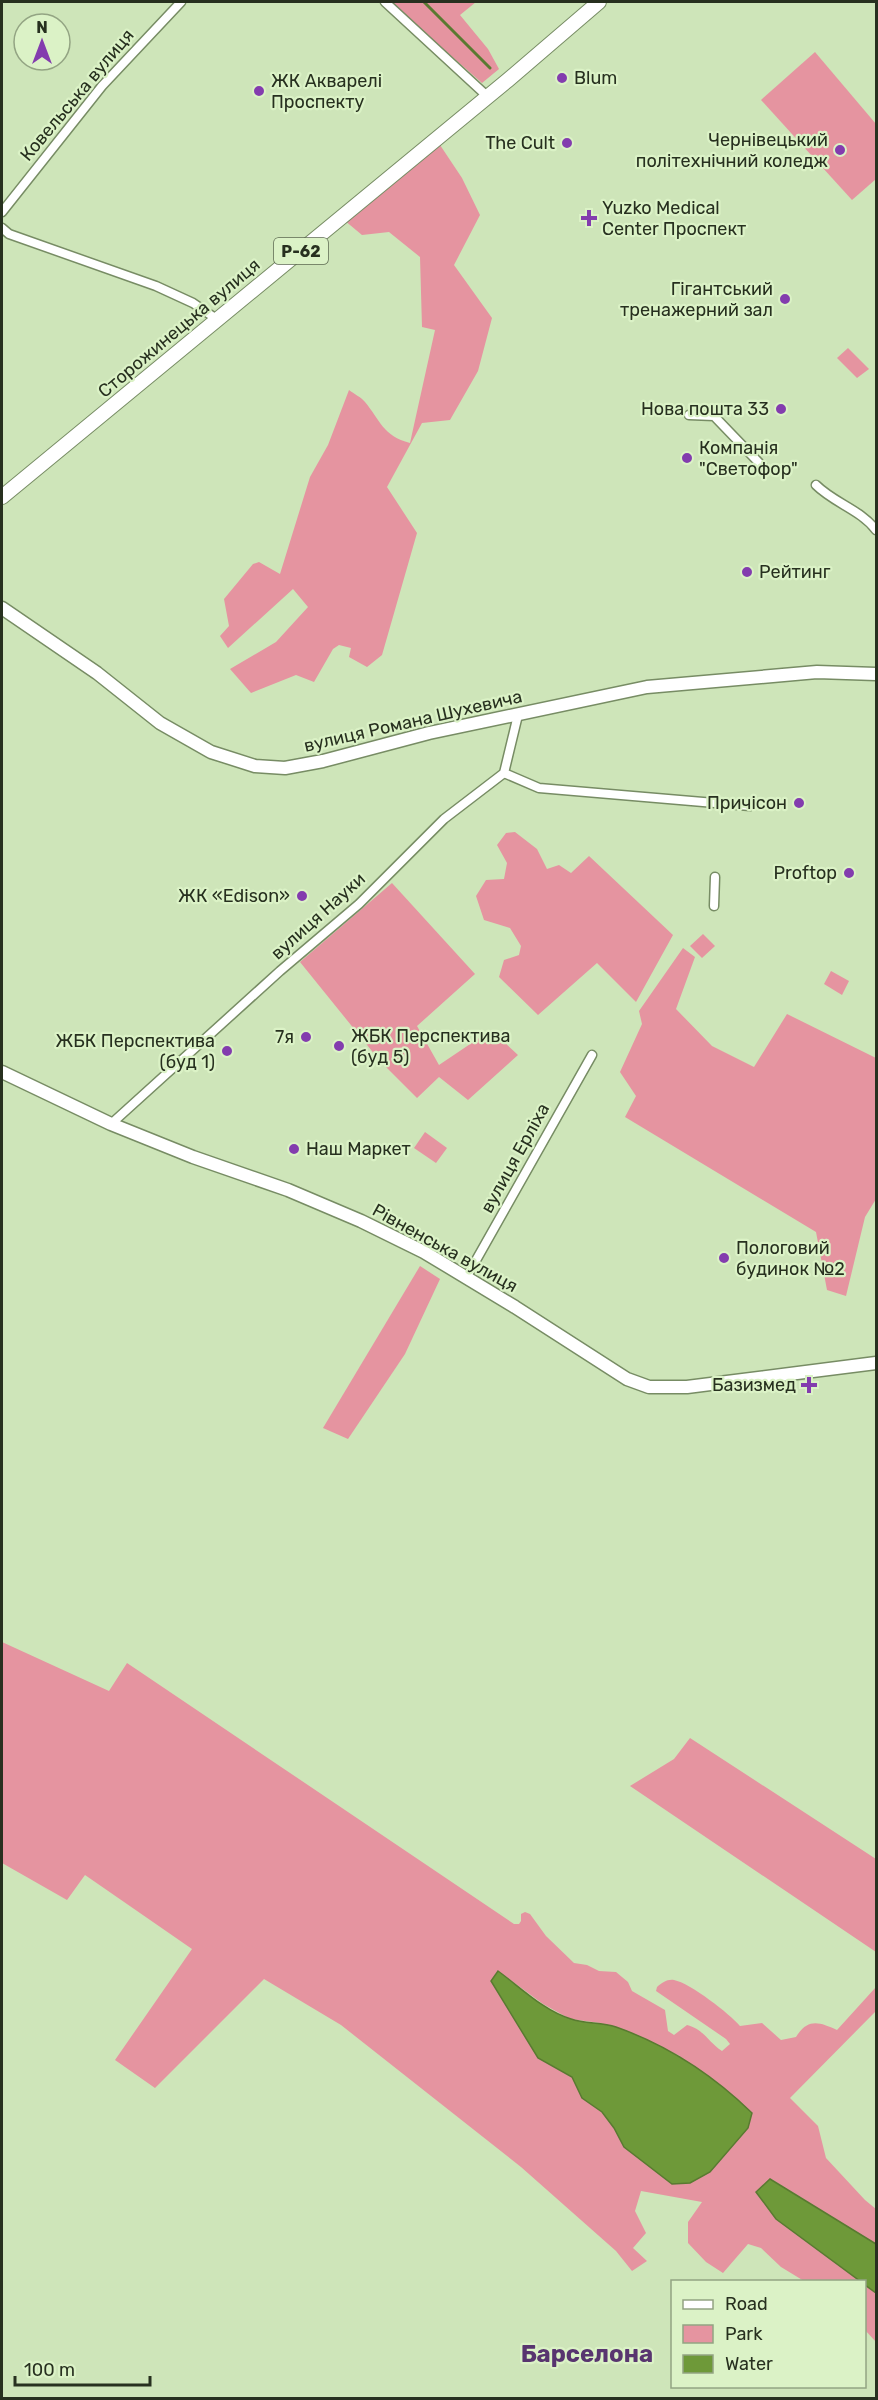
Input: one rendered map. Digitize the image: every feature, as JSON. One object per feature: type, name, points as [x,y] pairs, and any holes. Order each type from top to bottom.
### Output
[{"type":"main road","name":"Сторожинецька вулиця","points":[[2,497],[599,2]]},
{"type":"street","name":"Ковельська вулиця","points":[[2,212],[102,86],[181,2]]},
{"type":"street","points":[[385,2],[487,96]]},
{"type":"street","points":[[2,228],[9,234],[156,286],[193,303],[218,320]]},
{"type":"street","points":[[689,416],[714,416],[766,470]]},
{"type":"street","points":[[816,485],[827,496],[870,522],[876,530]]},
{"type":"street","name":"вулиця Романа Шухевича","points":[[2,609],[97,674],[160,723],[211,752],[255,766],[285,768],[323,761],[429,733],[647,687],[817,672],[876,674]]},
{"type":"street","points":[[518,716],[504,773],[539,788],[750,806]]},
{"type":"street","name":"вулиця Науки","points":[[111,1124],[280,971],[359,904],[444,819],[504,773]]},
{"type":"street","points":[[714,906],[715,877]]},
{"type":"street","name":"вулиця Ерліха","points":[[466,1278],[592,1055]]},
{"type":"street","name":"Рівненська вулиця","points":[[2,1072],[111,1124],[193,1157],[288,1190],[424,1252],[627,1378],[649,1387],[687,1387],[876,1363]]},
{"type":"green space","points":[[390,2],[476,2],[460,15],[488,49],[499,69],[482,83]]},
{"type":"green space","points":[[815,52],[876,124],[876,179],[852,200],[761,100]]},
{"type":"green space","points":[[438,142],[462,178],[480,215],[454,265],[492,318],[478,371],[450,420],[422,423],[387,487],[417,533],[382,655],[367,667],[349,657],[351,648],[339,645],[333,649],[314,682],[296,675],[251,693],[230,669],[276,642],[308,607],[293,589],[228,648],[220,636],[229,626],[224,599],[253,564],[259,562],[280,574],[310,477],[328,445],[349,390],[363,400],[388,432],[410,443],[435,330],[422,327],[420,257],[389,232],[362,235],[344,220]]},
{"type":"green space","points":[[848,348],[869,369],[857,378],[837,358]]},
{"type":"green space","points":[[515,832],[537,849],[547,869],[559,865],[571,873],[589,856],[673,935],[636,1002],[597,963],[538,1015],[499,977],[504,960],[519,955],[521,946],[510,928],[484,920],[476,896],[486,880],[504,879],[507,863],[497,845],[506,833]]},
{"type":"green space","points":[[392,883],[475,974],[417,1026],[439,1065],[491,1030],[518,1055],[468,1100],[439,1077],[417,1098],[380,1061],[300,962]]},
{"type":"green space","points":[[703,934],[715,946],[702,958],[690,946]]},
{"type":"green space","points":[[683,948],[695,957],[676,1009],[712,1046],[754,1067],[787,1014],[876,1058],[876,1199],[865,1217],[846,1296],[827,1290],[816,1232],[625,1117],[636,1096],[620,1072],[642,1024],[639,1011]]},
{"type":"green space","points":[[831,971],[849,981],[842,995],[824,984]]},
{"type":"green space","points":[[425,1132],[447,1148],[436,1163],[414,1148]]},
{"type":"green space","points":[[420,1266],[440,1279],[405,1354],[348,1439],[323,1428]]},
{"type":"green space","points":[[2,1642],[109,1691],[127,1663],[514,1924],[519,1924],[521,1914],[525,1912],[530,1914],[546,1936],[574,1963],[587,1965],[599,1971],[616,1972],[628,1982],[632,1991],[665,2010],[668,2031],[674,2035],[687,2025],[698,2030],[722,2051],[730,2044],[656,1991],[657,1987],[669,1980],[681,1982],[699,1993],[740,2026],[762,2023],[781,2040],[796,2037],[805,2027],[814,2023],[837,2030],[876,1987],[876,2011],[790,2098],[818,2126],[826,2158],[876,2209],[876,2244],[771,2179],[756,2192],[776,2219],[859,2280],[802,2280],[781,2267],[761,2248],[748,2244],[723,2273],[706,2262],[688,2243],[688,2222],[702,2202],[641,2191],[635,2211],[646,2233],[633,2248],[647,2261],[632,2271],[616,2251],[521,2167],[341,2025],[264,1979],[155,2088],[115,2060],[192,1949],[85,1875],[67,1900],[2,1863]],"holes":[[[498,1971],[543,2004],[570,2019],[617,2028],[680,2056],[624,2147],[602,2112],[582,2098],[572,2077],[538,2058],[491,1981]]]},
{"type":"green space","points":[[690,1738],[876,1859],[876,1952],[630,1786],[674,1759]]},
{"type":"green space","points":[[866,2286],[876,2293],[876,2342],[866,2331]]},
{"type":"water","points":[[498,1971],[542,2005],[561,2015],[577,2021],[616,2027],[635,2034],[689,2062],[752,2113],[748,2128],[710,2172],[690,2183],[672,2184],[624,2147],[602,2112],[582,2098],[572,2077],[538,2058],[491,1981]]},
{"type":"water","points":[[770,2179],[876,2244],[876,2293],[866,2286],[866,2280],[859,2280],[776,2219],[756,2192]]},
{"type":"waterway","points":[[424,2],[490,68]]},
{"type":"place","name":"Blum","points":[[562,78]]},
{"type":"place","name":"ЖК Акварелі Проспекту","points":[[259,91]]},
{"type":"place","name":"The Cult","points":[[567,143]]},
{"type":"place","name":"Чернівецький політехнічний коледж","points":[[840,150]]},
{"type":"place","name":"Yuzko Medical Center Проспект","points":[[589,218]]},
{"type":"place","name":"Гігантський тренажерний зал","points":[[785,299]]},
{"type":"place","name":"Нова пошта 33","points":[[781,409]]},
{"type":"place","name":"Компанія \"Светофор\"","points":[[687,458]]},
{"type":"place","name":"Рейтинг","points":[[747,572]]},
{"type":"place","name":"Причісон","points":[[799,803]]},
{"type":"place","name":"Proftop","points":[[849,873]]},
{"type":"place","name":"ЖК «Edison»","points":[[302,896]]},
{"type":"place","name":"7я","points":[[306,1037]]},
{"type":"place","name":"ЖБК Перспектива (буд 5)","points":[[339,1046]]},
{"type":"place","name":"ЖБК Перспектива (буд 1)","points":[[227,1051]]},
{"type":"place","name":"Наш Маркет","points":[[294,1149]]},
{"type":"place","name":"Пологовий будинок №2","points":[[724,1258]]},
{"type":"place","name":"Базизмед","points":[[809,1385]]},
{"type":"district","name":"Барселона","points":[[587,2354]]}]
